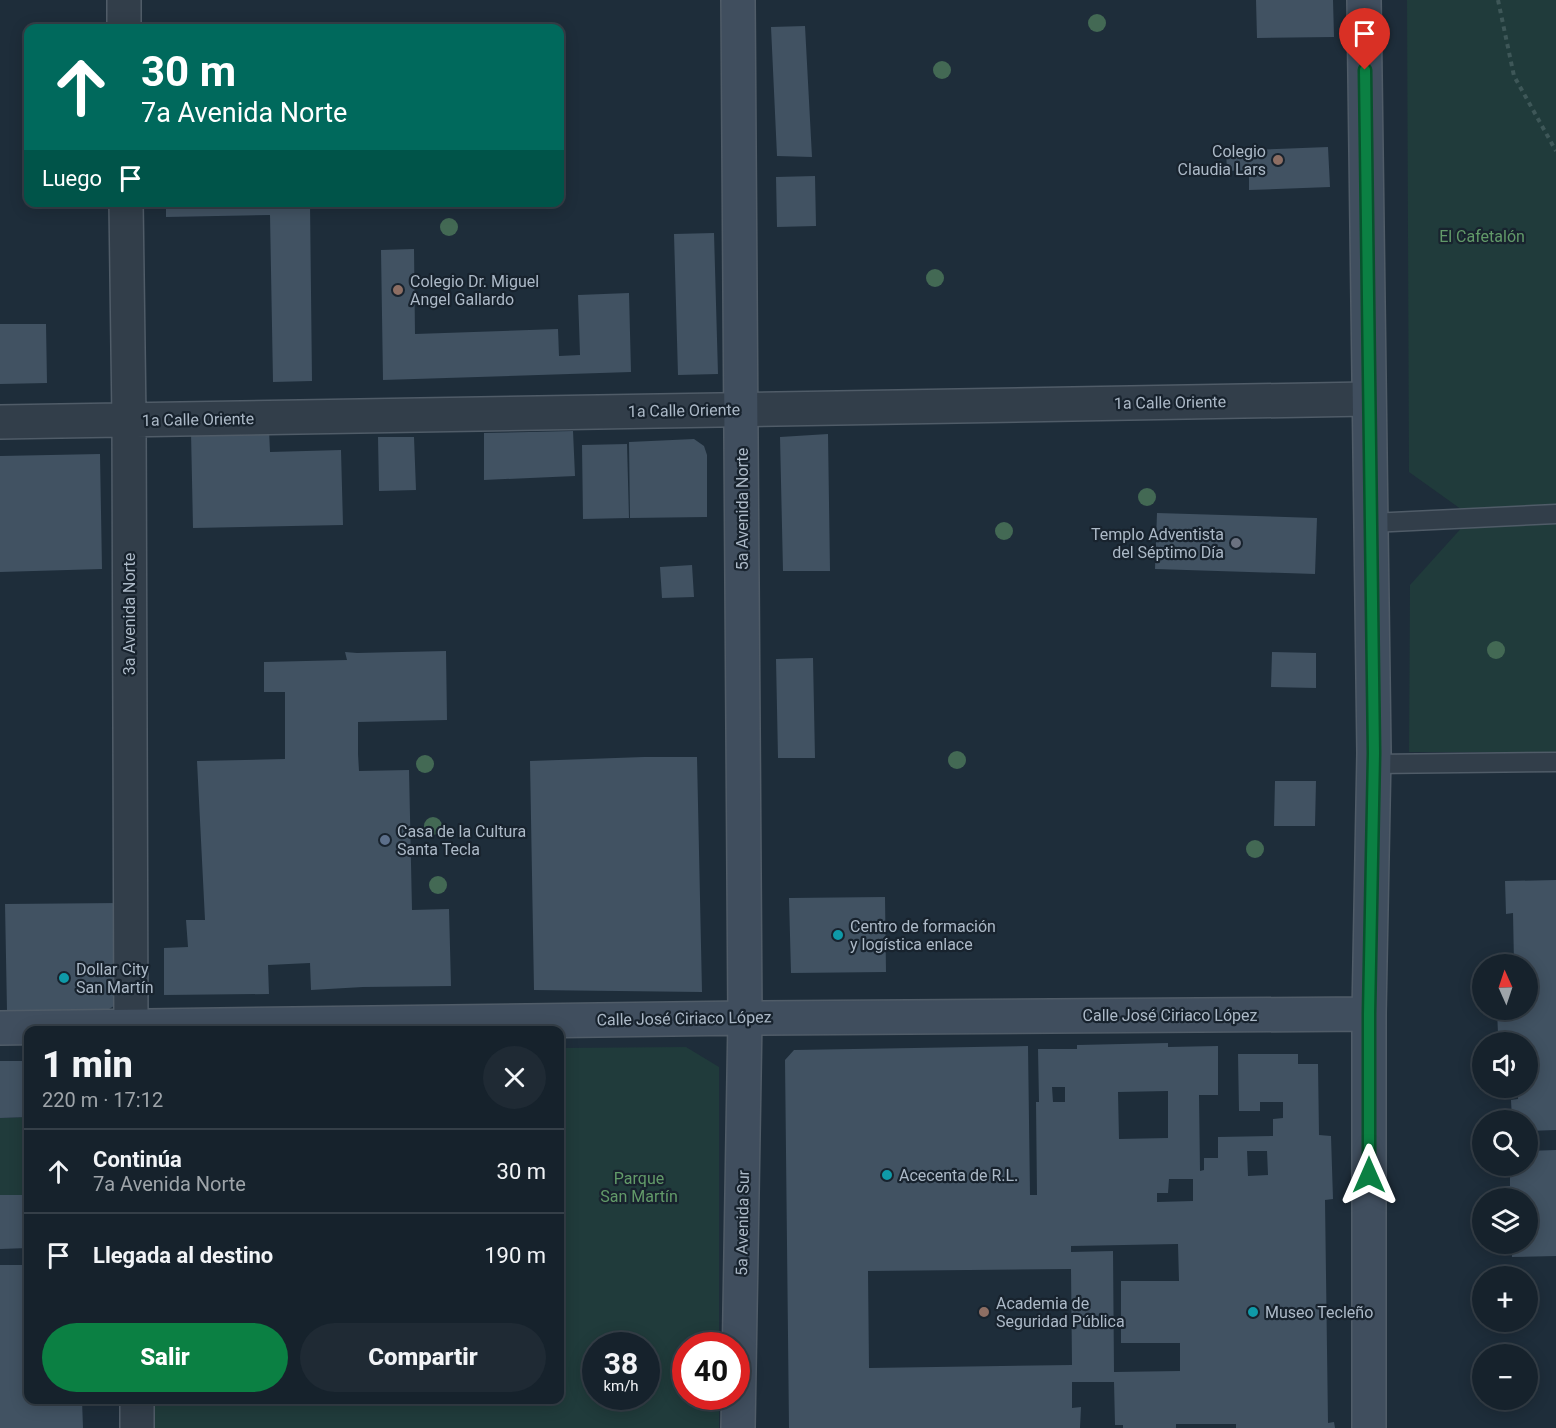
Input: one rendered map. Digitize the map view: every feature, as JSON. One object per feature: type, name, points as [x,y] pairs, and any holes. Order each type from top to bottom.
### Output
[{"type":"street","points":[[124,0],[124,24]]},
{"type":"street","name":"5a Avenida Norte","points":[[738,0],[745,1018]]},
{"type":"street","points":[[1364,0],[1374,764],[1369,1014],[1369,1428]]},
{"type":"street","name":"3a Avenida Norte","points":[[126,207],[129,420],[130,1026]]},
{"type":"street","name":"1a Calle Oriente","points":[[0,422],[1368,399]]},
{"type":"street","name":"Calle José Ciriaco López","points":[[253,1026],[745,1018],[1369,1014]]},
{"type":"street","name":"5a Avenida Sur","points":[[738,1428],[745,1018]]},
{"type":"street","name":"Calle José Ciriaco López","points":[[0,1028],[24,1028]]},
{"type":"street","points":[[137,1404],[137,1428]]},
{"type":"lane","points":[[1371,523],[1556,514]]},
{"type":"lane","points":[[1374,764],[1556,762]]},
{"type":"path","points":[[1498,0],[1514,76],[1556,151]]},
{"type":"green space","name":"El Cafetalón","points":[[1407,0],[1556,0],[1556,752],[1409,752],[1410,585],[1465,524],[1465,512],[1409,472]]},
{"type":"green space","name":"Parque San Martín","points":[[686,1047],[719,1067],[719,1332],[672,1332],[672,1410],[719,1410],[719,1428],[155,1428],[154,1404],[564,1404],[564,1048]]},
{"type":"green space","points":[[24,1117],[24,1195],[0,1195],[0,1118]]},
{"type":"building","points":[[1256,0],[1333,0],[1334,37],[1257,38]]},
{"type":"building","points":[[805,26],[812,157],[777,156],[771,27]]},
{"type":"building","name":"Colegio Claudia Lars","points":[[1328,147],[1330,187],[1249,190],[1249,170],[1227,171],[1226,151]]},
{"type":"building","points":[[815,176],[816,226],[777,227],[776,177]]},
{"type":"building","points":[[166,207],[310,207],[312,381],[273,382],[270,215],[166,217]]},
{"type":"building","points":[[714,233],[718,374],[678,375],[674,234]]},
{"type":"building","points":[[414,249],[415,334],[558,329],[559,356],[580,355],[578,295],[629,293],[631,372],[383,380],[381,250]]},
{"type":"building","points":[[0,324],[46,324],[47,383],[0,384]]},
{"type":"building","points":[[269,430],[270,452],[341,450],[343,525],[193,528],[191,432]]},
{"type":"building","points":[[573,431],[575,476],[484,480],[484,433]]},
{"type":"building","points":[[828,434],[830,571],[783,571],[780,437]]},
{"type":"building","points":[[378,437],[414,437],[416,490],[379,491]]},
{"type":"building","points":[[694,439],[704,446],[707,455],[707,517],[630,518],[629,442]]},
{"type":"building","points":[[627,444],[629,518],[583,519],[582,445]]},
{"type":"building","points":[[100,454],[102,569],[0,572],[0,456]]},
{"type":"building","name":"Templo Adventista del Séptimo Día","points":[[1157,513],[1317,518],[1315,574],[1155,569]]},
{"type":"building","points":[[692,565],[694,597],[662,598],[660,567]]},
{"type":"building","points":[[446,651],[447,720],[358,722],[358,754],[359,771],[409,770],[412,910],[449,909],[451,986],[311,990],[310,963],[268,965],[269,994],[164,995],[164,948],[188,947],[186,920],[205,920],[197,761],[285,759],[285,692],[264,692],[264,662],[347,660],[345,652]]},
{"type":"building","points":[[1272,652],[1316,653],[1316,688],[1271,687]]},
{"type":"building","points":[[813,658],[815,758],[778,758],[776,659]]},
{"type":"building","points":[[697,757],[702,992],[534,990],[530,761]]},
{"type":"building","points":[[1275,781],[1316,781],[1315,826],[1274,826]]},
{"type":"building","points":[[1556,880],[1556,1130],[1538,1131],[1538,1110],[1512,1110],[1511,1100],[1538,1098],[1538,1032],[1498,1032],[1497,1020],[1538,1020],[1538,954],[1514,954],[1513,913],[1506,914],[1505,881]]},
{"type":"building","name":"Centro de formación y logística enlace","points":[[885,897],[886,972],[791,973],[789,898]]},
{"type":"building","name":"Dollar City San Martín","points":[[120,903],[122,1001],[109,1009],[7,1011],[5,904]]},
{"type":"building","points":[[1168,1043],[1168,1047],[1218,1046],[1218,1095],[1199,1095],[1200,1171],[1204,1170],[1204,1158],[1218,1158],[1218,1137],[1273,1136],[1273,1119],[1283,1118],[1283,1102],[1260,1102],[1260,1111],[1239,1111],[1238,1054],[1298,1054],[1298,1064],[1318,1064],[1319,1135],[1331,1136],[1333,1199],[1325,1200],[1328,1423],[1334,1422],[1335,1428],[1236,1428],[1236,1424],[1176,1424],[1176,1428],[1123,1428],[1123,1425],[1115,1425],[1114,1382],[1072,1382],[1072,1408],[1081,1407],[1080,1428],[789,1428],[785,1060],[794,1050],[1028,1046],[1030,1195],[1037,1195],[1038,1049],[1077,1049],[1077,1045]],"holes":[[[1052,1087],[1065,1087],[1065,1102],[1053,1102]],[[1168,1091],[1168,1138],[1119,1139],[1118,1092]],[[1247,1151],[1267,1151],[1268,1175],[1248,1176]],[[1169,1179],[1193,1179],[1193,1201],[1157,1202],[1157,1193],[1168,1193]],[[1178,1244],[1179,1281],[1121,1281],[1121,1343],[1180,1343],[1180,1371],[1114,1372],[1113,1251],[1071,1252],[1071,1246]],[[1071,1269],[1072,1365],[869,1368],[868,1271]]]},
{"type":"building","points":[[0,1061],[24,1061],[24,1117],[0,1118]]},
{"type":"building","points":[[1556,1150],[1556,1256],[1512,1257],[1512,1254],[1538,1254],[1538,1188],[1505,1188],[1505,1186],[1510,1186],[1510,1176],[1538,1176],[1538,1151]]},
{"type":"building","points":[[0,1195],[24,1195],[24,1248],[0,1249]]},
{"type":"building","points":[[0,1265],[24,1265],[24,1404],[82,1404],[83,1428],[0,1428]]},
{"type":"place","name":"Colegio Claudia Lars","points":[[1278,160]]},
{"type":"place","name":"Colegio Dr. Miguel Angel Gallardo","points":[[398,290]]},
{"type":"place","name":"Templo Adventista del Séptimo Día","points":[[1236,543]]},
{"type":"place","name":"Casa de la Cultura Santa Tecla","points":[[385,840]]},
{"type":"place","name":"Centro de formación y logística enlace","points":[[838,935]]},
{"type":"place","name":"Dollar City San Martín","points":[[64,978]]},
{"type":"place","name":"Acecenta de R.L.","points":[[887,1175]]},
{"type":"place","name":"Academia de Seguridad Pública","points":[[984,1312]]},
{"type":"place","name":"Museo Tecleño","points":[[1253,1312]]},
{"type":"route","points":[[1365,70],[1374,753],[1369,1014],[1369,1175]]}]
